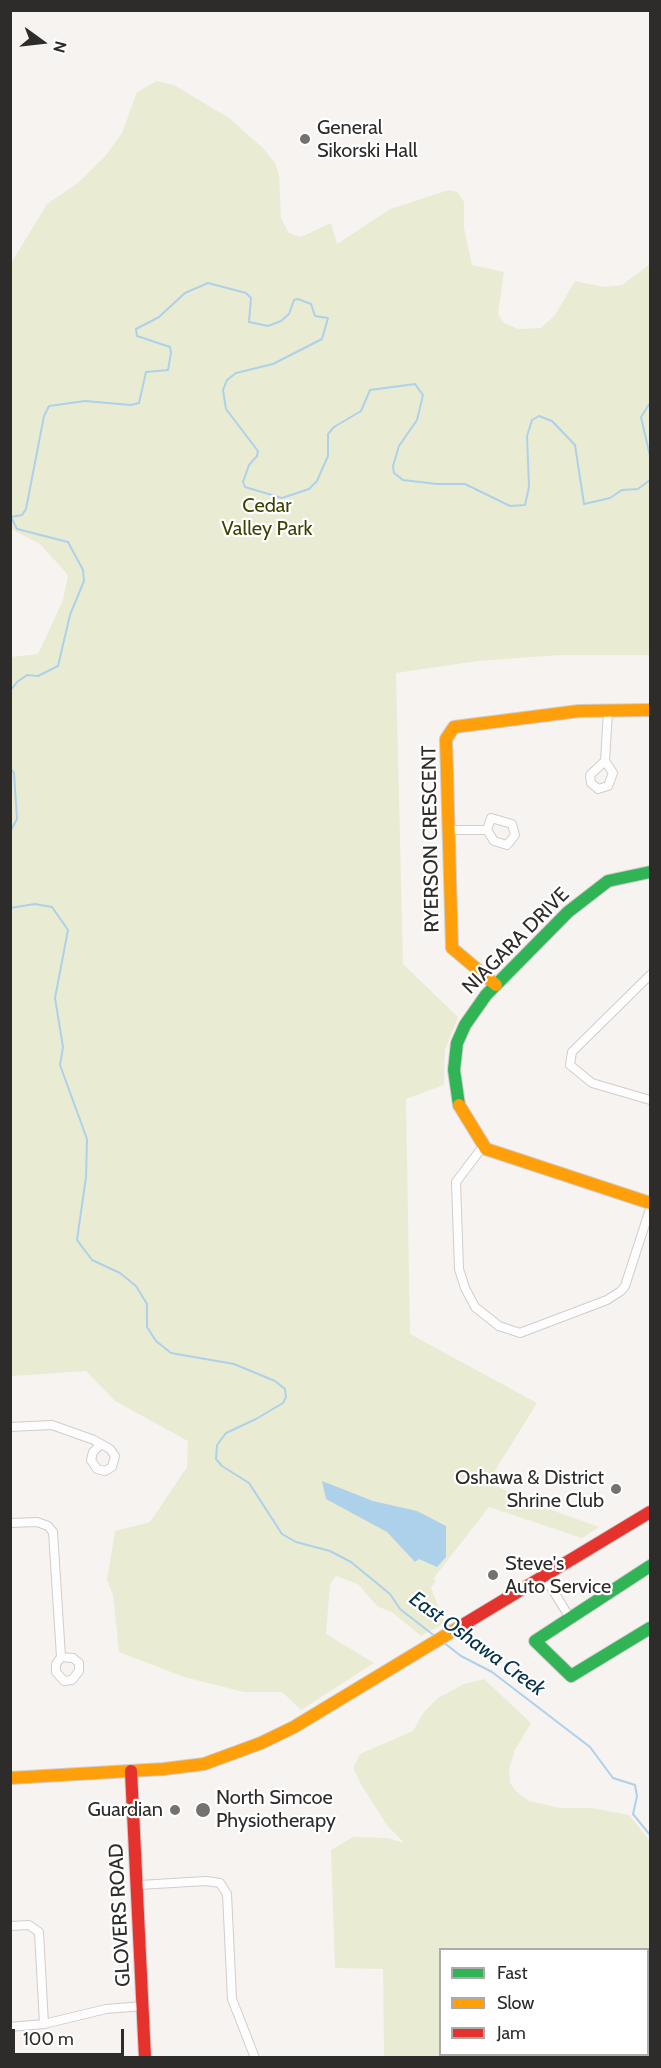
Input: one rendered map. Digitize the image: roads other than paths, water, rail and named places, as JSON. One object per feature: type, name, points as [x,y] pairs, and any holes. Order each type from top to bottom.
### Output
[{"type":"street","name":"RYERSON CRESCENT","points":[[496,985],[452,948],[446,739],[454,727],[579,711],[651,710]]},
{"type":"street","points":[[605,761],[608,711]]},
{"type":"street","points":[[448,830],[487,830]]},
{"type":"street","name":"NIAGARA DRIVE","points":[[484,1145],[459,1108],[454,1083],[454,1057],[466,1022],[496,985],[568,912],[608,881],[651,872]]},
{"type":"street","points":[[651,975],[572,1052],[570,1065],[591,1083],[651,1100]]},
{"type":"street","points":[[651,1203],[511,1158],[484,1145],[456,1182],[459,1269],[465,1288],[475,1307],[499,1326],[520,1334],[607,1300],[625,1286],[651,1209]]},
{"type":"street","points":[[10,1427],[51,1425],[94,1440],[100,1445]]},
{"type":"street","points":[[10,1778],[204,1764],[261,1743],[294,1726],[651,1512]]},
{"type":"street","points":[[10,1523],[37,1522],[48,1526],[53,1532],[61,1657]]},
{"type":"street","points":[[651,1566],[535,1641],[571,1676],[651,1628]]},
{"type":"street","points":[[544,1576],[570,1618]]},
{"type":"street","name":"GLOVERS ROAD","points":[[131,1771],[139,1885],[145,2058]]},
{"type":"street","points":[[139,1885],[206,1881],[220,1883],[227,1894],[232,2000],[255,2058]]},
{"type":"street","points":[[10,1926],[29,1926],[39,1932],[44,2024]]},
{"type":"street","points":[[10,2027],[44,2024],[106,2009],[143,2006]]},
{"type":"water","points":[[322,1481],[373,1501],[417,1511],[446,1526],[446,1557],[437,1567],[419,1559],[415,1562],[387,1532],[326,1499]]},
{"type":"waterway","points":[[10,517],[22,515],[26,509],[44,416],[49,406],[85,401],[131,405],[139,403],[146,372],[168,370],[171,353],[170,347],[137,336],[136,329],[159,317],[185,293],[208,283],[246,293],[251,298],[249,322],[268,326],[281,321],[289,314],[294,300],[298,299],[311,304],[315,316],[328,318],[322,339],[273,364],[236,373],[227,380],[223,390],[226,409],[258,451],[257,456],[249,465],[243,482],[245,487],[282,498],[309,489],[317,481],[328,456],[328,434],[334,427],[361,411],[370,390],[415,384],[423,395],[417,420],[399,446],[393,466],[394,473],[403,480],[437,484],[465,484],[510,506],[525,505],[529,487],[527,436],[532,420],[539,416],[552,421],[575,445],[584,504],[610,498],[622,490],[638,489],[650,480]]},
{"type":"waterway","points":[[650,403],[641,417],[650,456]]},
{"type":"waterway","name":"East Oshawa Creek","points":[[10,691],[27,675],[38,676],[58,666],[70,615],[84,581],[83,570],[68,542],[17,529],[11,517]]},
{"type":"waterway","name":"East Oshawa Creek","points":[[10,768],[14,773],[17,819],[10,832]]},
{"type":"waterway","name":"East Oshawa Creek","points":[[10,908],[35,904],[52,907],[68,930],[55,998],[63,1047],[60,1065],[87,1139],[86,1177],[77,1240],[92,1260],[120,1273],[136,1286],[147,1304],[147,1327],[156,1341],[171,1353],[234,1364],[275,1381],[285,1389],[286,1397],[283,1403],[226,1433],[217,1445],[216,1459],[222,1466],[249,1483],[282,1534],[296,1542],[330,1551],[351,1562],[390,1594],[400,1609],[436,1637]]},
{"type":"waterway","name":"East Oshawa Creek","points":[[443,1642],[461,1656],[492,1672],[590,1747],[613,1778],[635,1785],[637,1796],[633,1814],[650,1835]]},
{"type":"place","name":"General Sikorski Hall","points":[[305,139]]},
{"type":"place","name":"Oshawa & District Shrine Club","points":[[616,1489]]},
{"type":"place","name":"Steve's Auto Service","points":[[493,1575]]},
{"type":"place","name":"Guardian","points":[[175,1810]]},
{"type":"place","name":"North Simcoe Physiotherapy","points":[[203,1810]]},
{"type":"park label","name":"Cedar Valley Park","points":[[267,518]]}]
